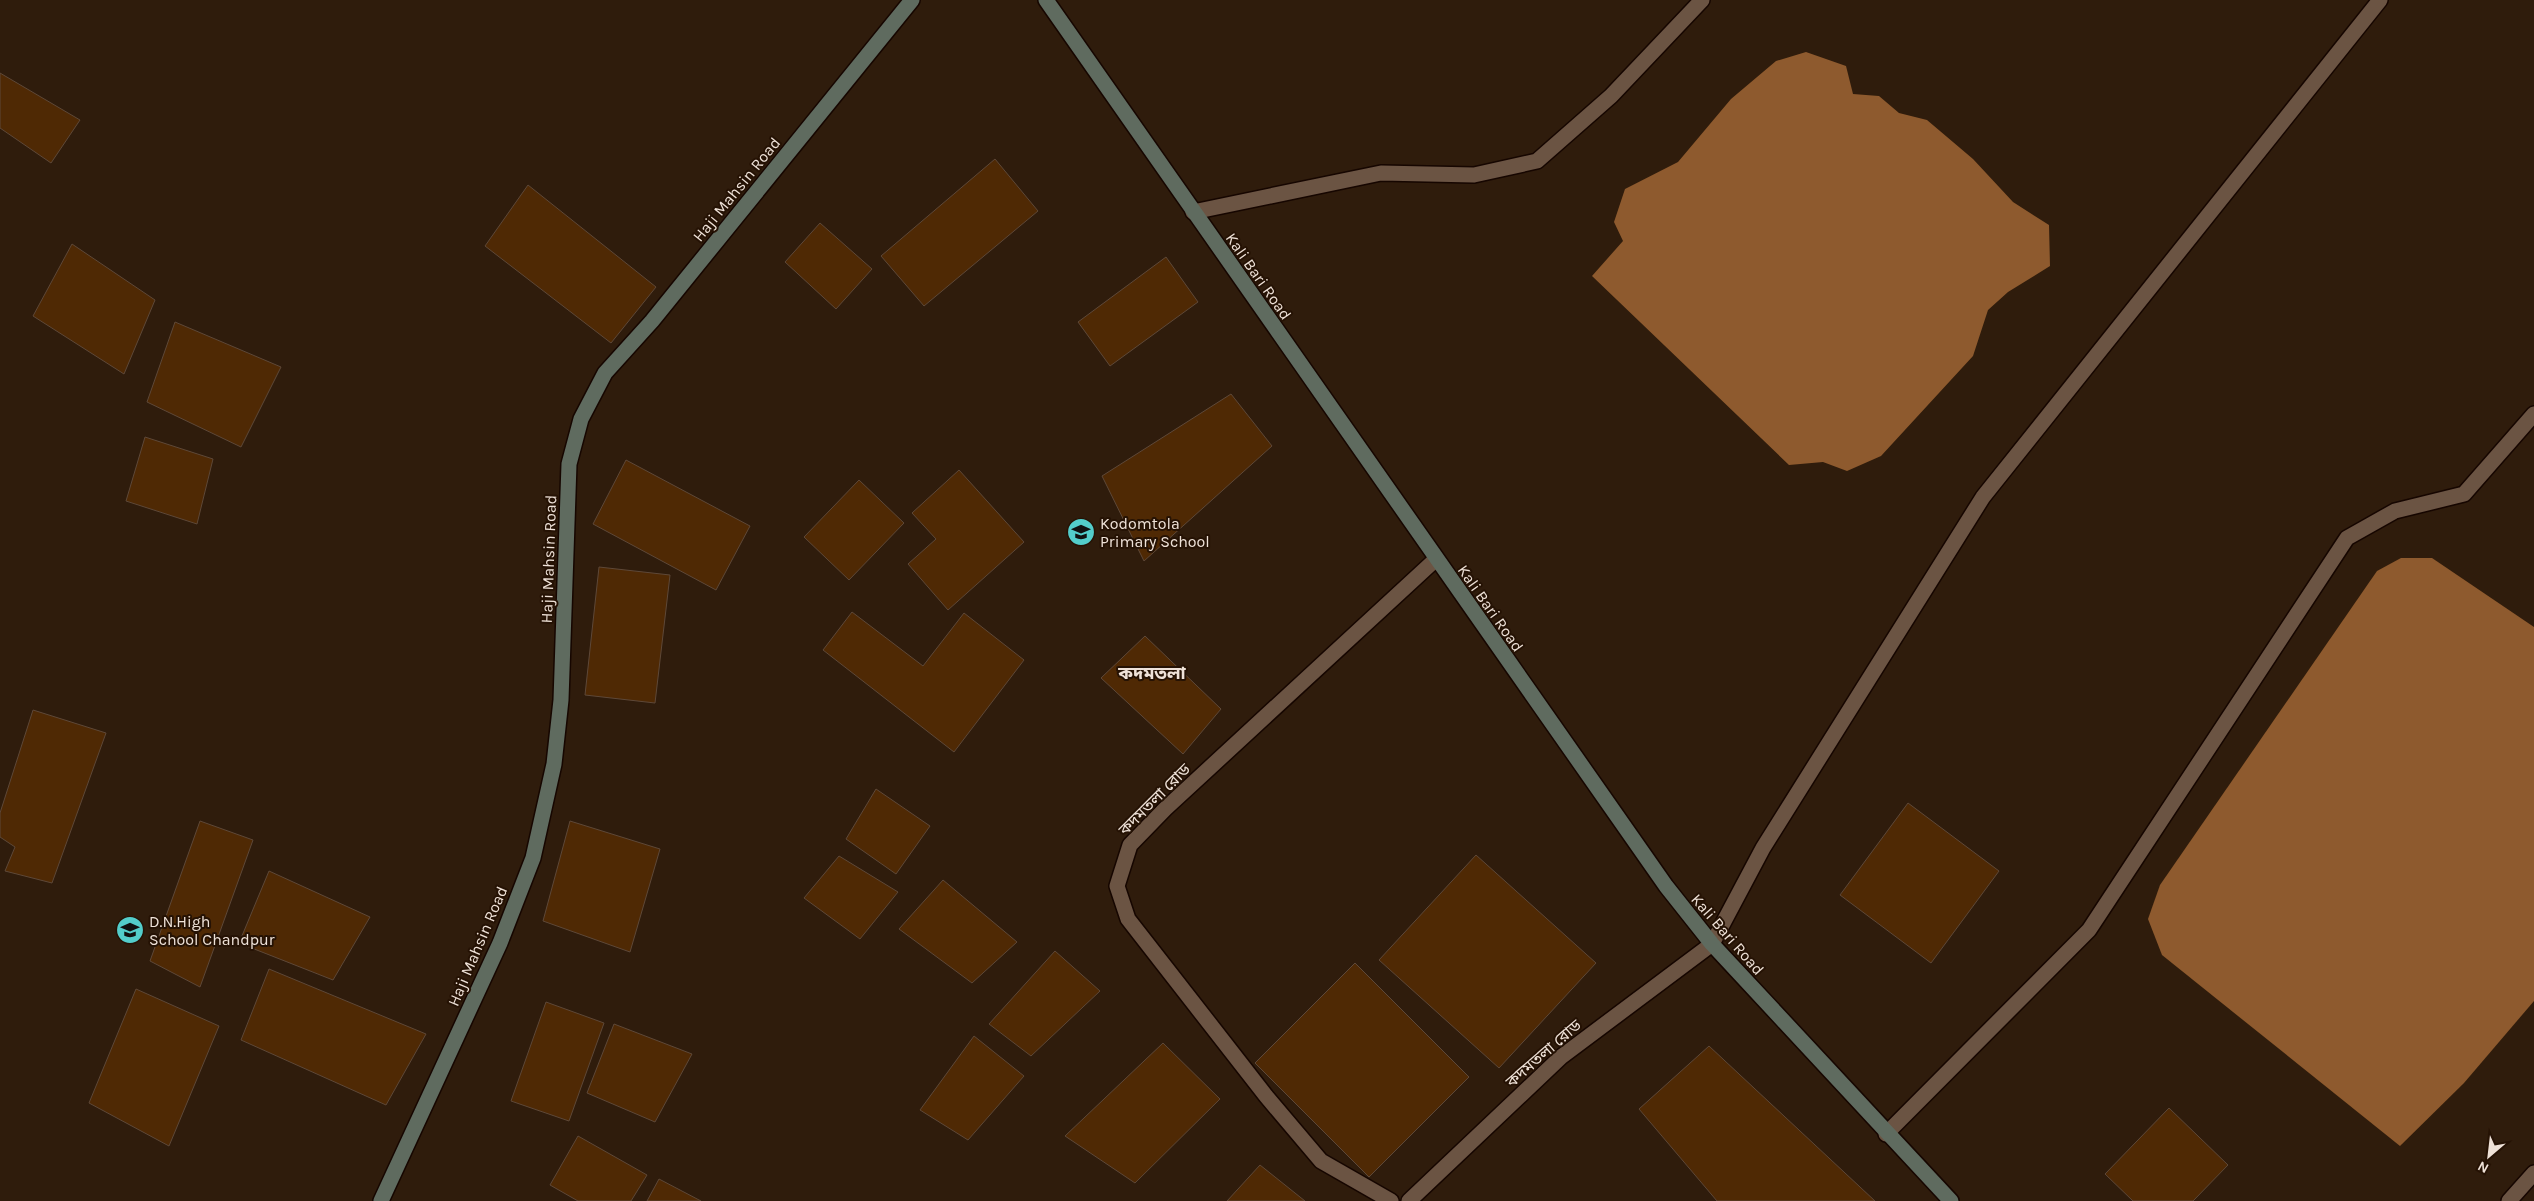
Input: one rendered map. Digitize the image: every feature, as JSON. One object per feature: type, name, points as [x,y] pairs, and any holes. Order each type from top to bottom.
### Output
[{"type":"main road","name":"Haji Mahsin Road","points":[[381,1201],[500,943],[533,858],[555,755],[561,700],[569,464],[580,419],[605,373],[652,321],[912,0]]},
{"type":"main road","name":"Kali Bari Road","points":[[1046,0],[1436,560],[1666,886],[1712,944],[1886,1134],[1951,1201]]},
{"type":"street","points":[[1194,212],[1381,172],[1474,175],[1537,161],[1611,96],[1702,0]]},
{"type":"street","points":[[1712,944],[1763,848],[1983,497],[2380,0]]},
{"type":"street","points":[[1886,1134],[2089,930],[2347,538],[2396,511],[2464,494],[2534,414]]},
{"type":"street","name":"কদমতলা রোড","points":[[1391,1201],[1321,1161],[1266,1096],[1128,919],[1117,886],[1130,845],[1165,809],[1436,560]]},
{"type":"street","name":"কদমতলা রোড","points":[[1409,1201],[1561,1057],[1712,944]]},
{"type":"street","points":[[2509,1201],[2534,1174]]},
{"type":"shaded area","points":[[1806,52],[1846,66],[1853,94],[1879,96],[1899,113],[1927,120],[1973,159],[2013,202],[2049,225],[2050,266],[2008,292],[1988,310],[1973,356],[1881,456],[1847,471],[1823,462],[1789,465],[1592,276],[1623,241],[1614,222],[1625,189],[1678,162],[1731,99],[1776,61]]},
{"type":"shaded area","points":[[2401,558],[2432,558],[2534,627],[2534,1001],[2464,1083],[2400,1146],[2162,955],[2148,919],[2160,885],[2377,571]]},
{"type":"building","points":[[0,73],[80,120],[51,163],[0,128]]},
{"type":"building","points":[[995,159],[1038,211],[924,306],[881,256]]},
{"type":"building","points":[[528,185],[656,287],[611,343],[485,246]]},
{"type":"building","points":[[820,223],[872,269],[836,309],[785,262]]},
{"type":"building","points":[[72,244],[155,300],[124,374],[33,316]]},
{"type":"building","points":[[1166,257],[1198,302],[1110,366],[1078,322]]},
{"type":"building","points":[[175,322],[281,367],[241,447],[147,402]]},
{"type":"building","points":[[1231,394],[1272,446],[1144,561],[1102,476]]},
{"type":"building","points":[[145,437],[213,459],[197,524],[126,501]]},
{"type":"building","points":[[626,460],[750,526],[716,590],[593,524]]},
{"type":"building","points":[[959,470],[1024,542],[948,610],[908,564],[936,539],[912,513]]},
{"type":"building","points":[[859,480],[904,523],[849,580],[804,537]]},
{"type":"building","points":[[599,567],[670,575],[655,703],[585,695]]},
{"type":"building","points":[[852,612],[923,666],[964,613],[1024,660],[954,752],[823,650]]},
{"type":"building","points":[[1145,636],[1221,709],[1183,754],[1101,678]]},
{"type":"building","points":[[33,710],[106,733],[52,883],[5,871],[15,847],[0,837],[0,813]]},
{"type":"building","points":[[876,789],[930,826],[896,874],[846,839]]},
{"type":"building","points":[[1908,803],[1999,871],[1931,963],[1840,895]]},
{"type":"building","points":[[200,821],[253,840],[200,987],[150,961]]},
{"type":"building","points":[[570,821],[660,849],[630,952],[543,921]]},
{"type":"building","points":[[1476,855],[1596,963],[1499,1068],[1379,960]]},
{"type":"building","points":[[839,856],[898,892],[860,939],[804,898]]},
{"type":"building","points":[[269,871],[370,917],[333,980],[239,943]]},
{"type":"building","points":[[943,880],[1017,942],[972,983],[899,929]]},
{"type":"building","points":[[1055,951],[1100,991],[1031,1056],[989,1024]]},
{"type":"building","points":[[1355,963],[1469,1077],[1369,1177],[1255,1063]]},
{"type":"building","points":[[269,969],[426,1034],[386,1105],[241,1040]]},
{"type":"building","points":[[136,989],[219,1026],[169,1146],[89,1103]]},
{"type":"building","points":[[546,1002],[604,1023],[569,1121],[511,1101]]},
{"type":"building","points":[[614,1024],[692,1054],[655,1122],[587,1093]]},
{"type":"building","points":[[974,1036],[1024,1076],[968,1140],[920,1110]]},
{"type":"building","points":[[1163,1043],[1220,1099],[1135,1183],[1065,1136]]},
{"type":"building","points":[[1709,1046],[1875,1201],[1717,1201],[1639,1109]]},
{"type":"building","points":[[2169,1108],[2228,1165],[2193,1201],[2133,1201],[2105,1174]]},
{"type":"building","points":[[578,1136],[647,1175],[631,1201],[578,1201],[550,1185]]},
{"type":"building","points":[[1260,1165],[1305,1201],[1227,1201]]},
{"type":"building","points":[[659,1179],[701,1201],[647,1201]]},
{"type":"place","name":"Kodomtola Primary School","points":[[1081,532]]},
{"type":"place","name":"D.N.High School Chandpur","points":[[130,930]]},
{"type":"district","name":"কদমতলা","points":[[1152,673]]}]
